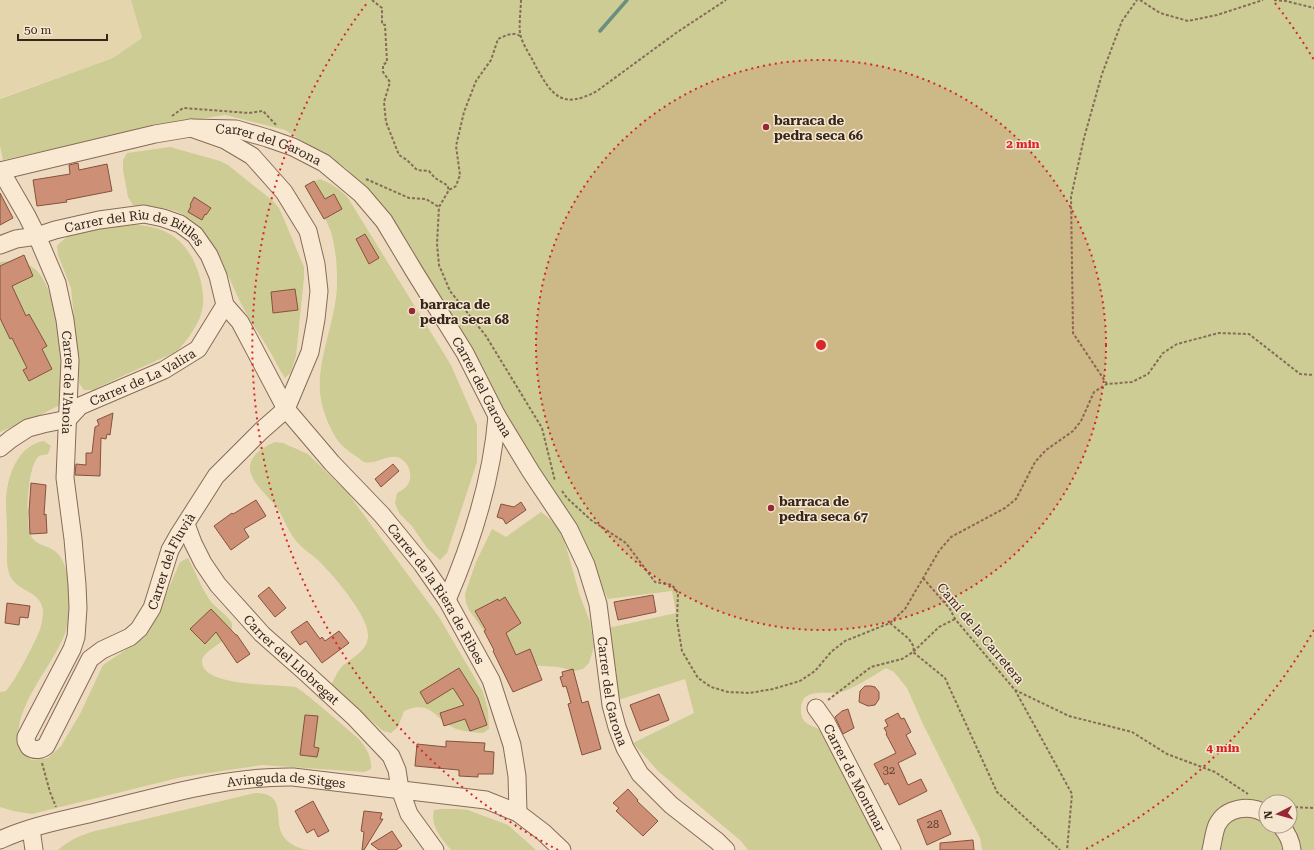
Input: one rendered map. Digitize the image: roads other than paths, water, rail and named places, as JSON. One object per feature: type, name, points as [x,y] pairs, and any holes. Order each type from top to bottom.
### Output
[{"type":"street","name":"Carrer del Garona","points":[[1,171],[154,134],[191,128],[236,129],[293,147],[324,163],[361,194],[384,221],[465,353],[497,416],[531,472],[569,529],[586,565],[598,604],[611,706],[616,727],[625,748],[640,774],[671,805],[717,841],[726,850]]},
{"type":"street","points":[[191,128],[225,140],[252,156],[284,192],[308,231],[316,264],[318,291],[316,319],[310,352],[286,409]]},
{"type":"street","name":"Carrer de l'Anoia","points":[[1,171],[37,236],[57,283],[65,320],[70,360],[65,478],[74,547],[78,608],[76,637],[72,650]]},
{"type":"street","name":"Carrer del Riu de Bitlles","points":[[0,245],[99,220],[144,214],[163,218],[180,224],[195,235],[209,254],[218,276],[225,305],[240,322],[286,409]]},
{"type":"street","name":"Carrer de La Valira","points":[[68,419],[80,406],[116,392],[164,370],[198,349],[225,305]]},
{"type":"street","name":"Carrer del Fluvià","points":[[90,659],[102,650],[130,637],[139,629],[152,608],[170,550],[216,476],[261,431],[286,409]]},
{"type":"street","name":"Carrer de la Riera de Ribes","points":[[286,409],[332,463],[382,515],[422,564],[447,600],[490,680],[512,745],[517,776],[518,813]]},
{"type":"street","points":[[447,600],[464,559],[479,509],[494,445],[497,416]]},
{"type":"street","points":[[0,448],[28,428],[68,419]]},
{"type":"street","name":"Carrer del Llobregat","points":[[186,524],[203,563],[218,586],[262,634],[348,712],[391,756],[397,770],[400,789],[409,814],[435,850]]},
{"type":"street","points":[[72,650],[90,659],[46,746],[40,749],[32,749],[29,747],[26,737],[72,650]]},
{"type":"street","name":"Carrer de Montmar","points":[[816,708],[826,722],[892,850]]},
{"type":"street","name":"Avinguda de Sitges","points":[[0,840],[31,828],[206,785],[246,778],[269,776],[293,777],[486,800],[518,813],[543,832],[562,850]]},
{"type":"street","points":[[1212,850],[1216,826],[1222,817],[1239,808],[1252,808],[1258,811]]},
{"type":"street","points":[[31,828],[34,850]]},
{"type":"street","points":[[1287,834],[1292,844],[1292,850]]},
{"type":"waterway","points":[[600,31],[627,0]]},
{"type":"place","name":"barraca de pedra seca 66","points":[[766,127]]},
{"type":"place","name":"barraca de pedra seca 68","points":[[412,311]]},
{"type":"place","name":"barraca de pedra seca 67","points":[[771,508]]}]
